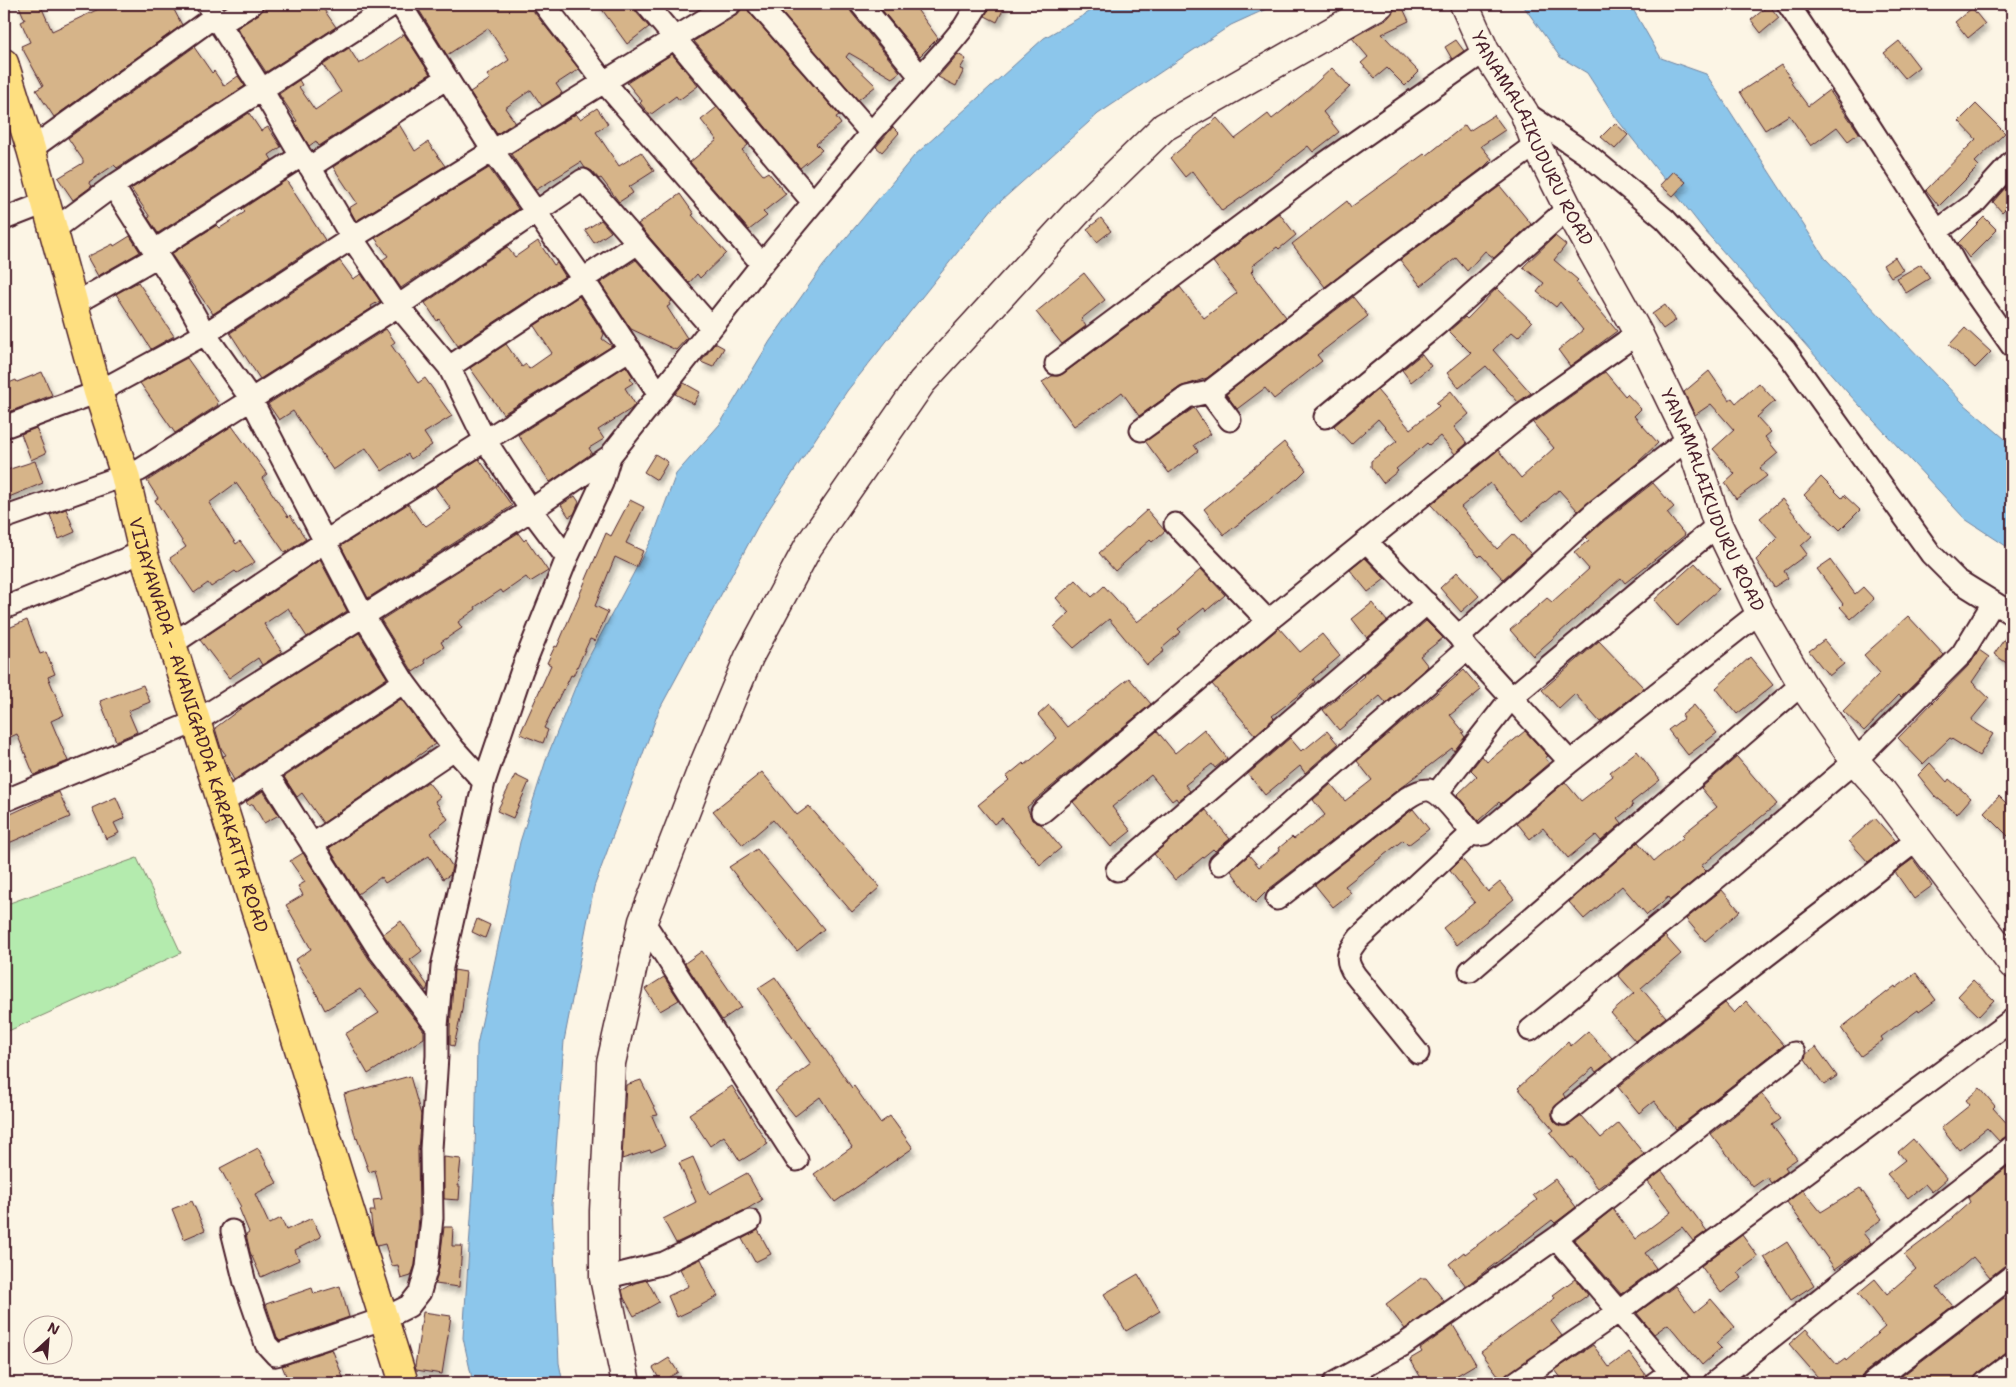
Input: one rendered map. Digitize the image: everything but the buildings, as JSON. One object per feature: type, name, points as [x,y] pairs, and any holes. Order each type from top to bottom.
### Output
[{"type":"main road","name":"VIJAYAWADA - AVANIGADDA KARAKATTA ROAD","points":[[5,71],[30,149],[98,392],[125,475],[143,552],[195,722],[386,1318],[404,1383]]},
{"type":"street","points":[[30,149],[214,15],[252,4]]},
{"type":"street","points":[[52,231],[113,186],[394,4]]},
{"type":"street","points":[[400,4],[493,151],[583,279],[659,394]]},
{"type":"street","points":[[544,4],[604,82],[762,264]]},
{"type":"street","points":[[646,4],[806,194],[815,201]]},
{"type":"street","points":[[4,427],[98,392],[204,334],[352,238],[730,4]]},
{"type":"street","points":[[758,4],[871,133]]},
{"type":"street","points":[[861,4],[920,76]]},
{"type":"street","points":[[4,801],[195,722],[531,510],[610,456],[762,264],[871,133],[964,27],[978,4]]},
{"type":"street","points":[[626,1383],[604,1278],[604,1211],[612,1063],[643,921],[702,769],[750,657],[808,547],[922,382],[1083,206],[1164,127],[1380,4]]},
{"type":"street","name":"YANAMALAIKUDURU ROAD","points":[[1464,4],[1485,51],[1524,112],[1536,144],[1568,208],[1638,333],[1689,438],[1718,525],[1760,612],[1802,684],[1855,761],[1881,790],[2012,964]]},
{"type":"street","points":[[1788,4],[1937,231],[1958,269],[2012,346]]},
{"type":"street","points":[[214,15],[352,238],[398,306],[448,367],[485,440],[531,510],[568,558]]},
{"type":"street","points":[[1056,364],[1321,166],[1485,51]]},
{"type":"street","points":[[74,304],[305,162],[447,78]]},
{"type":"street","points":[[1524,112],[1588,155],[1665,219],[1785,350],[1932,554],[1957,580],[2012,614]]},
{"type":"street","points":[[1142,430],[1187,398],[1209,392],[1390,252],[1536,144]]},
{"type":"street","points":[[1937,231],[1974,204],[2012,162]]},
{"type":"street","points":[[4,518],[140,470],[398,306],[583,180],[711,327]]},
{"type":"street","points":[[113,186],[189,305],[204,334],[251,399],[326,540],[363,615],[404,682],[454,749],[484,782]]},
{"type":"street","points":[[4,219],[45,203]]},
{"type":"street","points":[[1325,417],[1439,323],[1568,208]]},
{"type":"street","points":[[448,367],[638,243]]},
{"type":"street","points":[[1042,812],[1268,621],[1522,415],[1638,333]]},
{"type":"street","points":[[172,644],[326,540],[630,349]]},
{"type":"street","points":[[1209,392],[1230,420]]},
{"type":"street","points":[[1220,864],[1463,643],[1594,512],[1689,438]]},
{"type":"street","points":[[232,1231],[244,1283],[266,1344],[276,1355],[386,1318],[409,1306],[420,1292],[427,1267],[432,1218],[431,1149],[442,967],[484,782],[522,670],[568,558],[602,483],[610,456]]},
{"type":"street","points":[[1175,524],[1268,621]]},
{"type":"street","points":[[1437,793],[1511,698],[1718,525]]},
{"type":"street","points":[[1367,542],[1463,643],[1570,762]]},
{"type":"street","points":[[4,608],[143,552]]},
{"type":"street","points":[[1530,1030],[1724,872],[1855,761],[1962,654],[1993,603]]},
{"type":"street","points":[[1117,870],[1427,604]]},
{"type":"street","points":[[1277,900],[1407,798],[1419,791],[1428,790],[1437,793],[1472,833],[1484,834],[1570,762],[1760,612]]},
{"type":"street","points":[[222,803],[404,682]]},
{"type":"street","points":[[1470,972],[1802,684]]},
{"type":"street","points":[[312,845],[454,749]]},
{"type":"street","points":[[267,773],[380,952],[437,1027]]},
{"type":"street","points":[[1418,1052],[1349,966],[1347,957],[1359,938],[1472,833]]},
{"type":"street","points":[[1564,1114],[1640,1052],[1917,840]]},
{"type":"street","points":[[643,921],[797,1160]]},
{"type":"street","points":[[1515,1383],[1618,1312],[2012,1020]]},
{"type":"street","points":[[1334,1383],[1402,1345],[1556,1238],[1794,1053]]},
{"type":"street","points":[[1714,1383],[2012,1147]]},
{"type":"street","points":[[604,1278],[664,1264],[750,1221]]},
{"type":"street","points":[[1556,1238],[1618,1312],[1669,1380]]},
{"type":"street","points":[[1872,1383],[2012,1276]]},
{"type":"street","points":[[1985,1383],[2012,1362]]},
{"type":"green space","points":[[137,858],[181,953],[4,1033],[4,905]]},
{"type":"water","points":[[1103,4],[1277,4],[1231,25],[1098,114],[992,209],[847,391],[759,524],[659,710],[594,887],[564,1041],[552,1205],[559,1363],[563,1383],[473,1383],[463,1338],[475,1158],[477,1045],[520,842],[547,757],[583,668],[653,537],[676,474],[720,424],[770,341],[823,266],[914,156],[1044,38]]},
{"type":"water","points":[[1522,4],[1630,4],[1661,58],[1706,74],[1825,258],[1963,403],[2012,445],[2012,550],[1965,519],[1848,393],[1705,231],[1616,118],[1587,73],[1560,57]]}]
